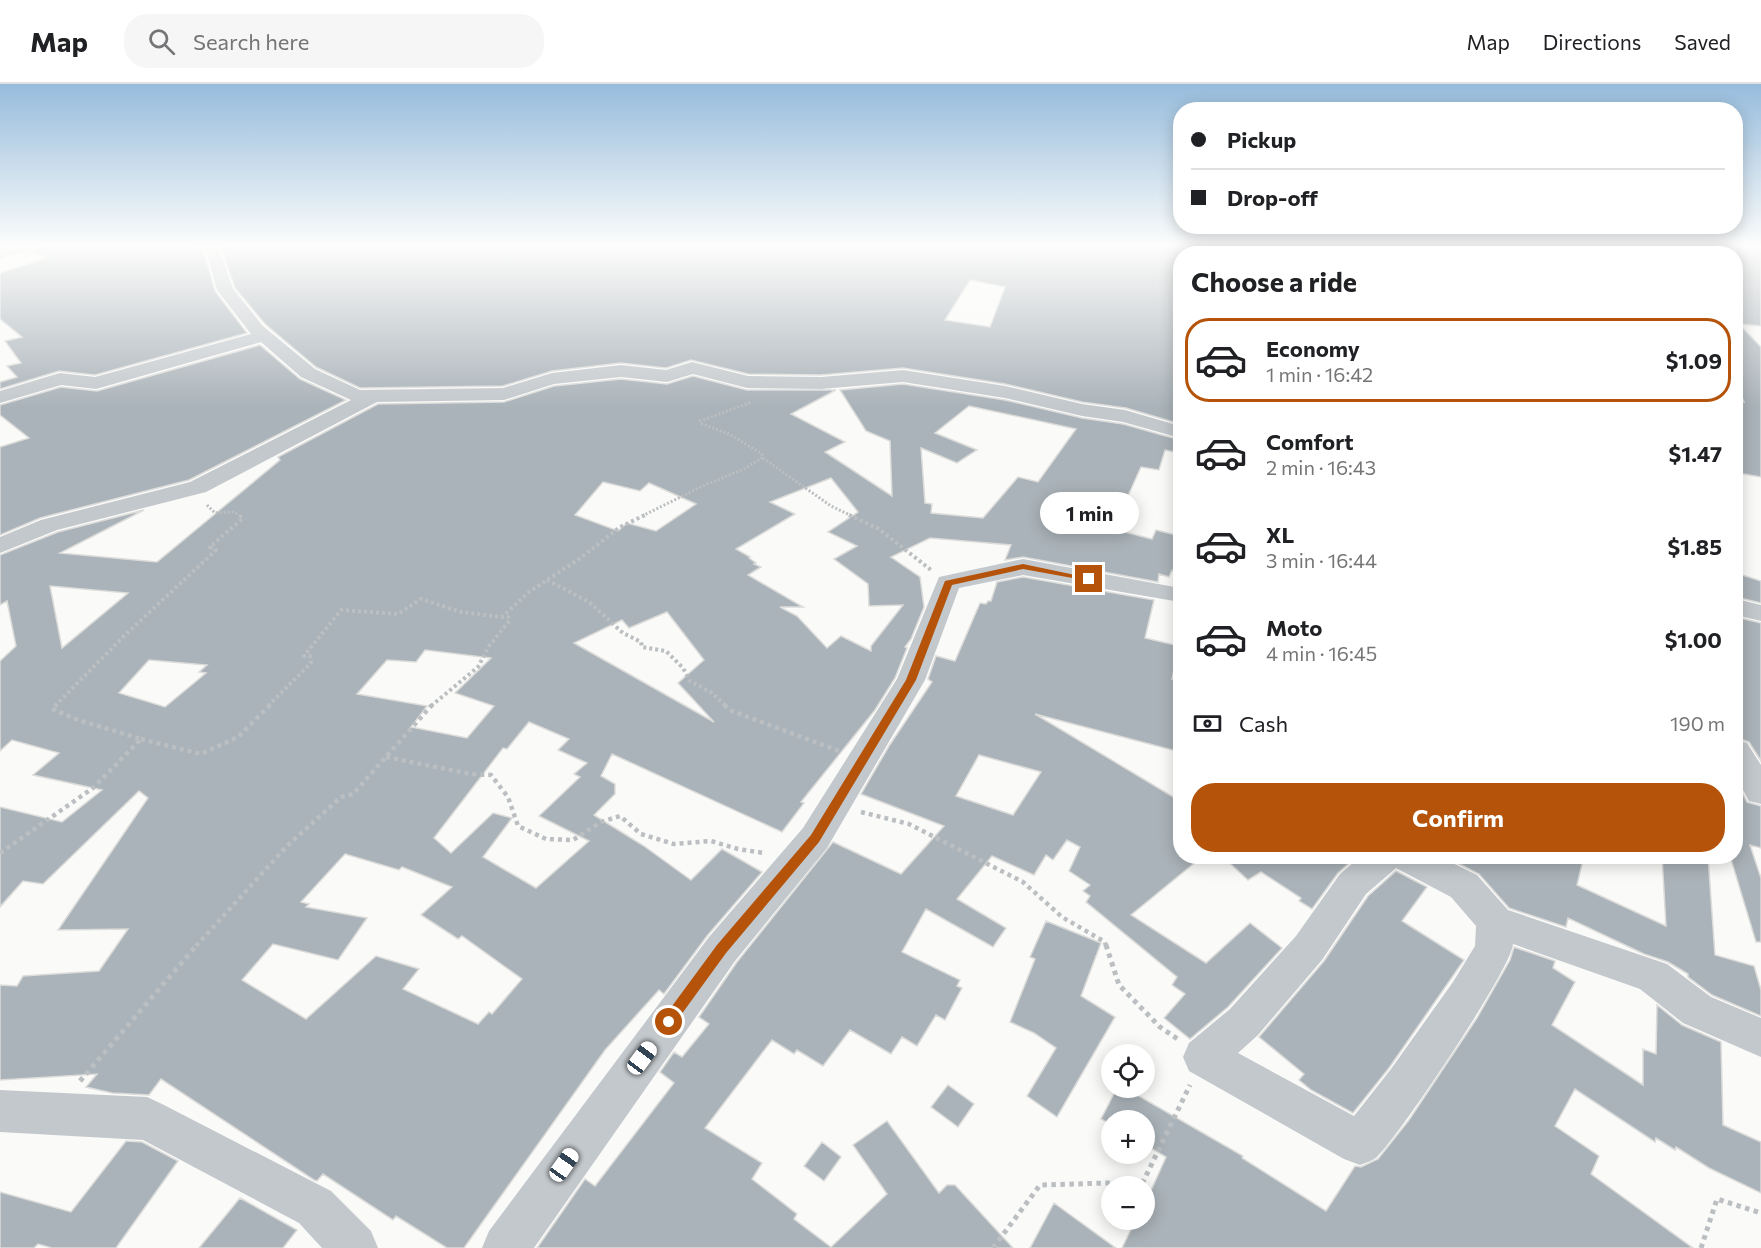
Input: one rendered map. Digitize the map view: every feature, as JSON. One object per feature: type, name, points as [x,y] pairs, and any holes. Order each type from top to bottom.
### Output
[{"type":"street","points":[[0,546],[49,525],[198,487],[369,399],[357,396],[308,373],[264,336],[233,299]]},
{"type":"street","points":[[0,397],[60,379],[96,382],[264,336]]},
{"type":"street","points":[[357,396],[504,394],[552,379],[621,371],[667,375],[692,368],[747,382],[832,383],[903,376],[1005,392],[1082,410],[1125,416],[1173,430]]},
{"type":"street","points":[[506,1248],[722,949],[815,838],[911,680],[948,583],[1023,567],[1173,594]]},
{"type":"street","points":[[1743,609],[1761,613]]},
{"type":"street","points":[[1743,762],[1761,792]]},
{"type":"street","points":[[1377,864],[1353,884],[1309,948],[1244,1022],[1204,1056],[1360,1143],[1406,1084],[1467,995],[1494,949],[1495,922]]},
{"type":"street","points":[[1420,864],[1464,886],[1495,922],[1653,976],[1697,1010],[1761,1038]]},
{"type":"street","points":[[0,1111],[147,1119],[315,1207],[354,1248]]},
{"type":"path","points":[[780,383],[758,401],[700,421],[702,424],[738,439],[762,454],[762,458],[831,506],[879,529],[948,583]]},
{"type":"path","points":[[501,617],[529,592],[582,557],[620,527],[705,485],[744,469],[762,458]]},
{"type":"path","points":[[52,1113],[239,897],[287,846],[342,797],[353,794],[432,705],[478,667],[489,646],[510,620],[508,617],[461,612],[422,599],[398,614],[341,610],[304,656],[310,656],[311,663],[238,737],[201,754],[78,720],[52,709],[123,637],[216,550],[210,547],[243,518],[234,512],[215,513],[205,502],[186,490]]},
{"type":"path","points":[[546,580],[564,587],[600,610],[625,637],[641,642],[642,647],[666,651],[683,668],[690,681],[712,693],[717,700],[732,711],[839,751],[860,763]]},
{"type":"path","points":[[0,854],[84,797],[129,754],[141,739]]},
{"type":"path","points":[[386,757],[471,774],[491,775],[508,797],[518,826],[546,839],[573,840],[601,822],[620,816],[641,834],[674,844],[711,841],[738,849],[798,859]]},
{"type":"path","points":[[834,806],[909,824],[1023,882],[1062,917],[1105,942],[1119,985],[1160,1027],[1204,1056],[1143,1182],[1040,1185],[993,1248]]},
{"type":"path","points":[[1701,1248],[1717,1200],[1761,1213]]},
{"type":"building","points":[[0,299],[221,299],[247,333],[95,375],[59,371],[0,389],[0,382],[17,377],[7,366],[21,363],[5,341],[22,337],[0,319]]},
{"type":"building","points":[[244,299],[958,299],[945,320],[990,327],[1000,299],[1173,299],[1173,422],[1126,408],[1082,402],[1005,384],[903,368],[821,375],[748,374],[691,360],[666,368],[621,363],[552,371],[503,386],[360,388],[316,367],[265,324]]},
{"type":"building","points":[[1743,299],[1761,299],[1761,326],[1743,324]]},
{"type":"building","points":[[1743,328],[1761,347],[1761,477],[1743,474]]},
{"type":"building","points":[[260,345],[300,379],[346,400],[189,480],[40,518],[0,535],[0,447],[29,438],[0,415],[0,405],[61,387],[97,391]]},
{"type":"building","points":[[693,376],[747,390],[836,390],[791,414],[845,442],[825,452],[892,496],[890,441],[866,431],[840,390],[903,384],[1005,400],[1082,418],[1123,424],[1173,438],[1173,452],[1165,450],[1159,470],[1141,467],[1113,529],[1152,539],[1156,530],[1173,534],[1173,571],[1169,577],[1159,574],[1158,582],[1023,557],[1005,560],[1011,545],[930,538],[891,557],[920,577],[924,607],[911,639],[905,647],[907,648],[895,678],[875,710],[801,802],[804,803],[782,832],[612,754],[601,776],[615,784],[615,794],[594,815],[644,846],[691,880],[722,849],[762,872],[707,936],[664,994],[659,990],[605,1050],[464,1248],[447,1248],[396,1216],[393,1220],[323,1174],[317,1181],[314,1180],[161,1079],[149,1095],[112,1093],[86,1087],[97,1074],[0,1080],[0,985],[17,986],[23,976],[99,971],[128,929],[58,930],[148,798],[139,791],[43,884],[23,881],[0,907],[0,807],[62,822],[102,790],[33,775],[59,753],[12,740],[0,751],[0,661],[16,646],[7,601],[0,605],[0,555],[58,532],[144,510],[60,553],[157,562],[280,460],[278,457],[378,404],[504,402],[554,386],[621,379],[667,384]],"holes":[[[969,406],[1076,429],[1038,482],[1018,477],[983,518],[931,513],[932,504],[925,503],[921,448],[957,463],[977,450],[935,433]],[[831,478],[858,512],[828,532],[857,546],[834,559],[868,584],[869,606],[903,605],[871,646],[871,651],[841,636],[827,648],[797,616],[780,607],[803,607],[748,575],[761,567],[736,549],[795,514],[770,502]],[[603,482],[640,491],[649,483],[696,504],[656,531],[627,523],[618,531],[575,515]],[[50,586],[128,593],[62,648]],[[667,612],[704,660],[678,683],[714,722],[574,643],[622,620],[629,628]],[[425,650],[491,658],[455,693],[494,706],[467,738],[411,727],[427,706],[357,694],[387,660],[416,662]],[[149,660],[207,665],[199,672],[206,673],[165,707],[119,693]],[[529,722],[569,739],[558,750],[587,763],[574,774],[580,777],[539,816],[589,841],[536,888],[483,857],[512,818],[493,813],[451,853],[434,838],[503,748],[507,749]],[[345,854],[399,870],[402,867],[452,887],[421,915],[458,939],[462,936],[522,979],[492,1014],[489,1012],[478,1024],[403,989],[419,969],[376,956],[306,1019],[242,980],[273,944],[338,960],[367,918],[306,907],[309,904],[301,902]]]},
{"type":"building","points":[[1743,575],[1761,581],[1761,603],[1743,599]]},
{"type":"building","points":[[1023,577],[1154,600],[1145,638],[1173,645],[1173,750],[1035,714],[1173,797],[1173,864],[1193,864],[1131,915],[1206,963],[1250,923],[1282,948],[1228,1007],[1190,1039],[1164,1018],[1185,994],[1172,985],[1177,977],[1086,902],[1090,896],[1083,891],[1090,885],[1069,871],[1080,847],[1067,840],[1053,860],[1046,855],[1034,875],[992,856],[957,899],[1006,928],[993,947],[926,909],[902,952],[960,980],[957,986],[962,988],[945,1020],[936,1015],[917,1046],[902,1037],[891,1054],[850,1030],[823,1066],[797,1050],[794,1054],[772,1040],[705,1128],[762,1163],[752,1179],[797,1214],[794,1219],[831,1247],[887,1194],[853,1145],[887,1121],[939,1193],[947,1185],[955,1185],[1013,1248],[537,1248],[585,1179],[595,1186],[674,1083],[660,1072],[674,1052],[682,1057],[709,1024],[699,1017],[737,962],[833,842],[901,874],[944,826],[861,794],[889,746],[932,682],[928,679],[936,656],[955,661],[980,603],[986,604],[991,601],[997,582]],"holes":[[[979,755],[1041,772],[1013,815],[956,796]]]},
{"type":"building","points":[[1743,619],[1761,623],[1761,761],[1749,742],[1743,740]]},
{"type":"building","points":[[1743,794],[1747,802],[1761,806],[1761,848],[1750,845],[1761,878],[1761,942],[1756,942],[1732,864],[1743,864]]},
{"type":"building","points":[[1231,864],[1348,864],[1338,873],[1312,909],[1299,901],[1301,898],[1261,872],[1248,880]]},
{"type":"building","points":[[1460,864],[1582,864],[1577,885],[1666,926],[1662,864],[1709,864],[1715,955],[1754,966],[1761,990],[1761,1016],[1712,995],[1688,977],[1688,974],[1668,962],[1644,954],[1568,918],[1566,927],[1509,908],[1479,874]]},
{"type":"building","points":[[1396,871],[1427,887],[1402,921],[1464,960],[1389,1068],[1353,1113],[1311,1090],[1299,1080],[1304,1074],[1259,1037],[1324,961],[1368,896]]},
{"type":"building","points":[[1046,921],[1101,943],[1081,996],[1115,1017],[1057,1117],[1027,1096],[1056,1048],[1034,1033],[1010,1022],[1035,959],[1030,957]]},
{"type":"building","points":[[1514,947],[1555,961],[1553,968],[1575,982],[1552,1025],[1643,1085],[1643,1049],[1656,1054],[1657,1005],[1682,1025],[1721,1042],[1723,1125],[1761,1142],[1761,1193],[1709,1168],[1676,1147],[1675,1150],[1656,1138],[1655,1142],[1575,1089],[1555,1126],[1599,1156],[1591,1174],[1693,1248],[1122,1248],[1131,1230],[1155,1230],[1155,1182],[1166,1157],[1155,1150],[1155,1110],[1106,1110],[1112,1098],[1142,1098],[1243,1156],[1242,1158],[1326,1211],[1355,1166],[1361,1167],[1378,1159],[1409,1120],[1477,1018],[1510,960]]},
{"type":"building","points":[[948,1085],[974,1104],[958,1127],[931,1107]]},
{"type":"building","points":[[126,1141],[142,1142],[178,1161],[116,1248],[52,1248],[38,1244],[34,1248],[0,1248],[0,1192],[71,1212]]},
{"type":"building","points":[[822,1142],[841,1157],[824,1181],[804,1166]]},
{"type":"building","points":[[240,1198],[297,1230],[283,1248],[199,1248]]},
{"type":"building","points":[[1054,1203],[1116,1248],[1030,1248]]},
{"type":"route","points":[[669,1022],[722,949],[815,838],[911,680],[948,583],[1023,567],[1089,579]]}]
